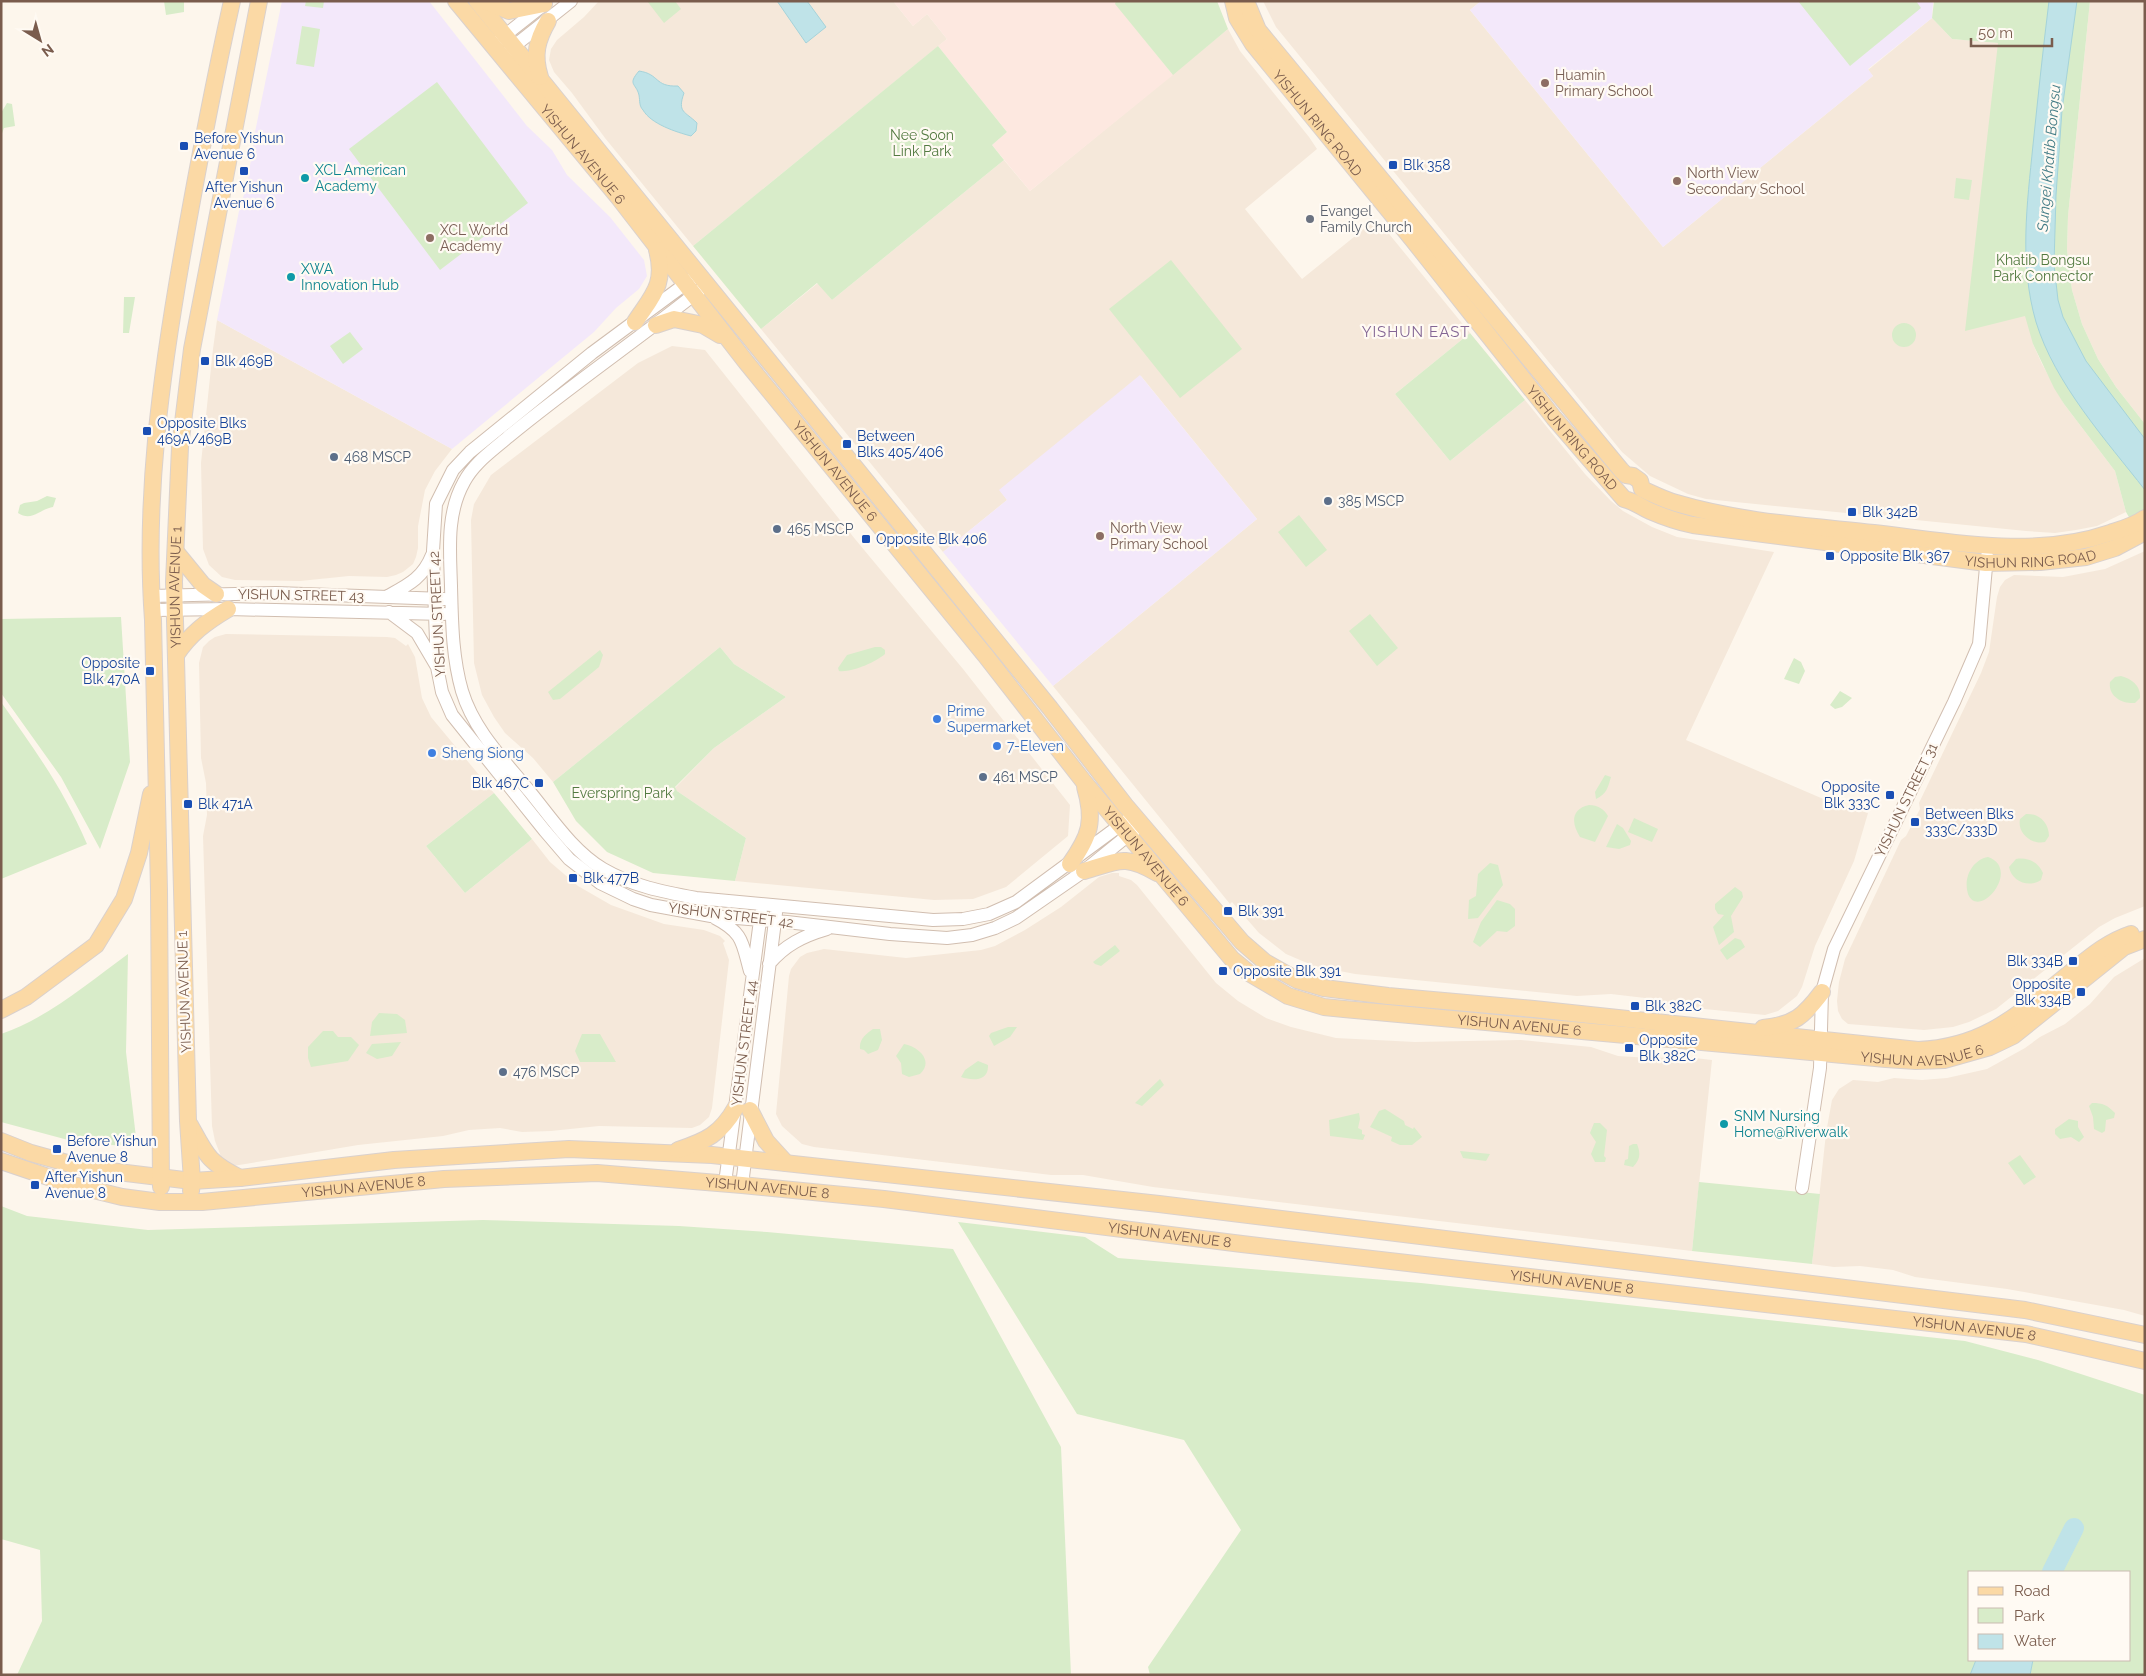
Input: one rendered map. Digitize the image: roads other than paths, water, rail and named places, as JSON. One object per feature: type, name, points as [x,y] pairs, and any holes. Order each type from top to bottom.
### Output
[{"type":"main road","name":"YISHUN AVENUE 1","points":[[160,1202],[156,773],[150,581],[153,469],[165,351],[201,144],[232,1]]},
{"type":"main road","name":"YISHUN AVENUE 1","points":[[190,1202],[192,1180],[188,1121],[174,602],[180,446],[192,349],[259,1]]},
{"type":"main road","name":"YISHUN AVENUE 6","points":[[456,1],[542,81],[695,285],[732,344],[979,647],[1084,782],[1232,959],[1249,973],[1288,996],[1324,1007],[1556,1028],[1821,1046],[1918,1050],[1943,1049],[1982,1037],[2005,1024],[2102,948],[2145,929]]},
{"type":"main road","name":"YISHUN AVENUE 6","points":[[477,1],[503,46],[656,245],[779,376],[1138,819],[1242,942],[1265,962],[1298,980],[1324,988],[1746,1032],[1916,1061],[1944,1060],[1990,1047],[2012,1036],[2124,947],[2145,939]]},
{"type":"main road","points":[[485,1],[509,11],[545,3]]},
{"type":"main road","name":"YISHUN RING ROAD","points":[[1233,1],[1237,18],[1253,44],[1387,197],[1440,248],[1520,349],[1626,476],[1637,478],[1640,481],[1637,494],[1648,510],[1672,520],[1693,525],[1986,563],[2040,554],[2136,524],[2145,518]]},
{"type":"main road","name":"YISHUN RING ROAD","points":[[1246,1],[1258,30],[1554,418],[1621,497],[1637,494],[1715,512],[1791,524],[1988,546],[2040,554],[2100,554],[2145,532]]},
{"type":"main road","points":[[542,81],[535,63],[536,50],[548,21]]},
{"type":"main road","points":[[634,322],[660,281],[660,262],[656,245]]},
{"type":"main road","points":[[656,325],[674,319],[696,323],[712,328],[732,344]]},
{"type":"main road","points":[[779,376],[775,388],[786,403],[789,416]]},
{"type":"main road","points":[[1617,490],[1618,482],[1626,476]]},
{"type":"main road","points":[[176,552],[203,585],[216,594]]},
{"type":"main road","points":[[176,655],[196,630],[228,609]]},
{"type":"main road","points":[[1,1010],[26,998],[96,945],[124,899],[139,853],[156,773]]},
{"type":"main road","points":[[1070,864],[1083,846],[1088,833],[1091,806],[1084,782]]},
{"type":"main road","points":[[1084,871],[1125,860],[1139,863],[1165,878]]},
{"type":"main road","points":[[1746,1032],[1758,1028],[1786,1024],[1797,1019],[1808,1010],[1822,992]]},
{"type":"main road","points":[[1556,1028],[1558,1012]]},
{"type":"main road","points":[[668,1153],[714,1136],[743,1108],[766,1141],[786,1163]]},
{"type":"main road","points":[[188,1121],[207,1156],[218,1167],[240,1178]]},
{"type":"main road","points":[[1,1142],[31,1153],[85,1168],[192,1180]]},
{"type":"main road","name":"YISHUN AVENUE 8","points":[[192,1180],[240,1178],[394,1160],[569,1149],[738,1158],[1159,1204],[2025,1310],[2145,1335]]},
{"type":"main road","points":[[1,1161],[69,1184],[122,1197],[160,1202],[190,1202]]},
{"type":"main road","name":"YISHUN AVENUE 8","points":[[190,1202],[444,1179],[597,1173],[725,1183],[884,1199],[1242,1244],[2026,1334],[2145,1361]]},
{"type":"street","points":[[503,46],[548,21],[571,1]]},
{"type":"street","points":[[503,46],[545,3]]},
{"type":"street","name":"YISHUN STREET 42","points":[[695,285],[634,322],[592,353],[470,452],[454,470],[436,504],[433,551],[437,667],[442,692],[452,715],[569,859],[600,884],[651,905],[711,916],[947,938],[972,935],[995,928],[1016,918],[1084,871],[1138,819]]},
{"type":"street","name":"YISHUN STREET 42","points":[[695,285],[656,325],[532,416],[482,459],[464,481],[453,507],[450,531],[451,614],[456,663],[462,692],[472,715],[484,735],[566,837],[602,868],[627,881],[663,892],[696,898],[933,920],[962,919],[989,914],[1016,902],[1070,864],[1125,830]]},
{"type":"street","name":"YISHUN STREET 31","points":[[1802,1188],[1821,1046],[1822,992],[1834,949],[1954,702],[1979,644],[1988,546]]},
{"type":"street","points":[[386,597],[415,581],[427,568],[433,551]]},
{"type":"street","name":"YISHUN STREET 43","points":[[152,603],[174,602],[216,594],[276,593],[451,600]]},
{"type":"street","name":"YISHUN STREET 43","points":[[174,602],[228,609],[451,614]]},
{"type":"street","points":[[389,612],[417,634],[437,667]]},
{"type":"street","name":"YISHUN STREET 44","points":[[742,1185],[738,1158],[752,979],[762,903]]},
{"type":"street","name":"YISHUN STREET 44","points":[[743,1108],[778,905]]},
{"type":"street","points":[[711,916],[734,929],[740,936],[752,979]]},
{"type":"street","points":[[769,964],[791,943],[803,936],[829,928]]},
{"type":"street","name":"YISHUN STREET 44","points":[[725,1183],[738,1158]]},
{"type":"water","points":[[777,1],[807,1],[826,27],[806,43]]},
{"type":"water","name":"Sungei Khatib Bongsu","points":[[2049,1],[2077,1],[2062,110],[2056,195],[2054,265],[2058,300],[2063,317],[2086,361],[2145,439],[2145,490],[2098,431],[2069,389],[2045,345],[2036,322],[2031,300],[2026,256],[2027,212]]},
{"type":"water","points":[[639,71],[651,75],[670,86],[678,86],[684,93],[681,104],[683,111],[697,123],[696,131],[691,136],[664,127],[647,115],[641,107],[638,91],[633,84],[635,76]]},
{"type":"water","points":[[1976,1661],[2033,1661],[2030,1675],[1970,1675]]},
{"type":"waterway","points":[[2052,1571],[2074,1528]]},
{"type":"place","name":"Huamin Primary School","points":[[1545,83]]},
{"type":"place","name":"Before Yishun Avenue 6","points":[[184,146]]},
{"type":"place","name":"Blk 358","points":[[1393,165]]},
{"type":"place","name":"After Yishun Avenue 6","points":[[244,171]]},
{"type":"place","name":"XCL American Academy","points":[[305,178]]},
{"type":"place","name":"North View Secondary School","points":[[1677,181]]},
{"type":"place","name":"Evangel Family Church","points":[[1310,219]]},
{"type":"place","name":"XCL World Academy","points":[[430,238]]},
{"type":"place","name":"XWA Innovation Hub","points":[[291,277]]},
{"type":"place","name":"Blk 469B","points":[[205,361]]},
{"type":"place","name":"Opposite Blks 469A/469B","points":[[147,431]]},
{"type":"place","name":"Between Blks 405/406","points":[[847,444]]},
{"type":"place","name":"468 MSCP","points":[[334,457]]},
{"type":"place","name":"385 MSCP","points":[[1328,501]]},
{"type":"place","name":"Blk 342B","points":[[1852,512]]},
{"type":"place","name":"465 MSCP","points":[[777,529]]},
{"type":"place","name":"North View Primary School","points":[[1100,536]]},
{"type":"place","name":"Opposite Blk 406","points":[[866,539]]},
{"type":"place","name":"Opposite Blk 367","points":[[1830,556]]},
{"type":"place","name":"Opposite Blk 470A","points":[[150,671]]},
{"type":"place","name":"Prime Supermarket","points":[[937,719]]},
{"type":"place","name":"7-Eleven","points":[[997,746]]},
{"type":"place","name":"Sheng Siong","points":[[432,753]]},
{"type":"place","name":"461 MSCP","points":[[983,777]]},
{"type":"place","name":"Blk 467C","points":[[539,783]]},
{"type":"place","name":"Opposite Blk 333C","points":[[1890,795]]},
{"type":"place","name":"Blk 471A","points":[[188,804]]},
{"type":"place","name":"Between Blks 333C/333D","points":[[1915,822]]},
{"type":"place","name":"Blk 477B","points":[[573,878]]},
{"type":"place","name":"Blk 391","points":[[1228,911]]},
{"type":"place","name":"Blk 334B","points":[[2073,961]]},
{"type":"place","name":"Opposite Blk 391","points":[[1223,971]]},
{"type":"place","name":"Opposite Blk 334B","points":[[2081,992]]},
{"type":"place","name":"Blk 382C","points":[[1635,1006]]},
{"type":"place","name":"Opposite Blk 382C","points":[[1629,1048]]},
{"type":"place","name":"476 MSCP","points":[[503,1072]]},
{"type":"place","name":"SNM Nursing Home@Riverwalk","points":[[1724,1124]]},
{"type":"place","name":"Before Yishun Avenue 8","points":[[57,1149]]},
{"type":"place","name":"After Yishun Avenue 8","points":[[35,1185]]},
{"type":"district","name":"YISHUN EAST","points":[[1416,332]]},
{"type":"park label","name":"Nee Soon Link Park","points":[[922,144]]},
{"type":"park label","name":"Khatib Bongsu Park Connector","points":[[2043,268]]},
{"type":"park label","name":"Everspring Park","points":[[622,793]]}]
